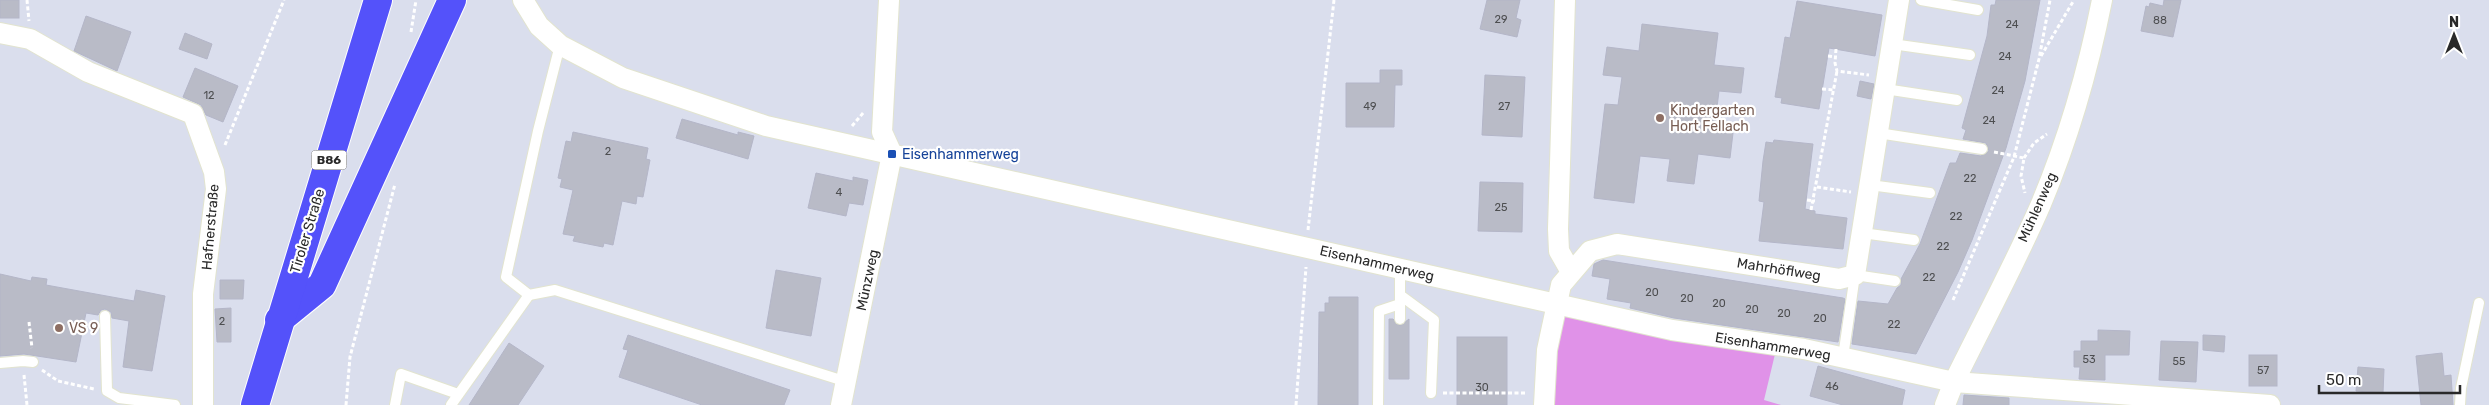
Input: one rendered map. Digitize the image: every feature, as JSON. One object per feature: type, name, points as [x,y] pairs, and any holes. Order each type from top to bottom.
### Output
[{"type":"main road","name":"Tiroler Straße","points":[[255,405],[279,320],[378,0]]},
{"type":"main road","points":[[279,320],[322,285],[452,0]]},
{"type":"street","name":"Eisenhammerweg","points":[[523,0],[539,26],[560,45],[623,78],[766,126],[1672,330],[1804,349],[1954,382],[2270,405]]},
{"type":"street","points":[[890,0],[883,90],[882,132],[892,154]]},
{"type":"street","points":[[1565,0],[1558,229],[1559,250],[1571,272]]},
{"type":"street","points":[[1855,275],[1899,0]]},
{"type":"street","name":"Mühlenweg","points":[[1945,405],[1954,382],[2040,205],[2072,122],[2089,64],[2102,0]]},
{"type":"street","name":"Hafnerstraße","points":[[0,33],[30,39],[88,72],[193,114],[214,172],[216,189],[203,294],[203,405]]},
{"type":"street","name":"Münzweg","points":[[841,405],[844,381],[870,269],[892,154]]},
{"type":"street","name":"Mahrhöflweg","points":[[1545,399],[1547,350],[1561,285],[1590,250],[1617,244],[1839,278],[1855,275]]},
{"type":"lane","points":[[1921,0],[1978,10]]},
{"type":"lane","points":[[1892,44],[1970,55]]},
{"type":"lane","points":[[529,295],[506,277],[538,131],[560,45]]},
{"type":"lane","points":[[1886,83],[1957,100]]},
{"type":"lane","points":[[1878,133],[1982,149]]},
{"type":"lane","points":[[1869,190],[1930,193]]},
{"type":"lane","points":[[1862,233],[1914,240]]},
{"type":"lane","points":[[1400,269],[1400,319]]},
{"type":"lane","points":[[1842,357],[1855,275],[1895,281]]},
{"type":"lane","points":[[451,405],[529,295],[555,290],[844,381]]},
{"type":"lane","points":[[1400,300],[1434,320],[1431,393]]},
{"type":"lane","points":[[1378,405],[1379,311],[1400,300]]},
{"type":"lane","points":[[2460,405],[2461,388],[2479,303]]},
{"type":"lane","points":[[105,316],[107,391],[119,398],[175,405]]},
{"type":"lane","points":[[0,363],[23,360],[33,362]]},
{"type":"lane","points":[[395,405],[401,374],[458,394]]},
{"type":"path","points":[[214,172],[284,0]]},
{"type":"path","points":[[1296,405],[1307,247],[1324,71],[1334,0]]},
{"type":"path","points":[[1953,300],[2014,157],[2039,59],[2050,0]]},
{"type":"path","points":[[2039,59],[2074,0]]},
{"type":"path","points":[[1811,210],[1815,201],[1837,71],[1836,49]]},
{"type":"path","points":[[1828,56],[1835,57]]},
{"type":"path","points":[[1837,71],[1886,83]]},
{"type":"path","points":[[1822,89],[1834,90]]},
{"type":"path","points":[[838,142],[883,90]]},
{"type":"path","points":[[2028,200],[2022,187],[2021,176],[2024,158],[2034,143],[2051,132]]},
{"type":"path","points":[[1982,149],[2024,158]]},
{"type":"path","points":[[346,405],[350,357],[396,180]]},
{"type":"path","points":[[1817,187],[1869,190]]},
{"type":"path","points":[[1807,200],[1815,201]]},
{"type":"path","points":[[27,405],[24,376],[33,362],[29,322]]},
{"type":"path","points":[[33,362],[58,381],[107,391]]},
{"type":"path","points":[[1431,393],[1545,399]]},
{"type":"shaded area","points":[[1561,311],[1776,350],[1764,400],[1781,405],[1549,405]]},
{"type":"building","points":[[0,0],[19,0],[19,18],[0,18]]},
{"type":"building","points":[[1487,0],[1520,0],[1516,18],[1521,20],[1517,37],[1480,29]]},
{"type":"building","points":[[1996,0],[2040,0],[2025,81],[2006,148],[1972,240],[1958,272],[1916,354],[1852,344],[1858,301],[1888,304],[1897,288],[1901,285],[1901,279],[1920,244],[1950,163],[1956,163],[1960,153],[1981,156],[1989,151],[1986,143],[1963,139],[1966,130],[1962,128],[1987,36],[1991,5],[1995,5]]},
{"type":"building","points":[[2164,0],[2181,0],[2173,37],[2141,31],[2146,6],[2149,7],[2150,3],[2163,6]]},
{"type":"building","points":[[1797,1],[1882,15],[1875,56],[1829,48],[1819,109],[1781,103],[1782,98],[1775,97],[1785,37],[1790,38]]},
{"type":"building","points":[[86,16],[131,32],[117,71],[74,51]]},
{"type":"building","name":"Kindergarten Hort Fellach","points":[[1642,24],[1718,33],[1714,65],[1744,68],[1741,93],[1719,91],[1714,131],[1733,133],[1730,158],[1698,154],[1694,184],[1667,181],[1670,159],[1640,156],[1634,203],[1594,198],[1605,104],[1618,105],[1622,77],[1603,75],[1607,47],[1639,51]]},
{"type":"building","points":[[185,33],[212,44],[207,59],[179,49]]},
{"type":"building","points":[[195,68],[238,86],[223,122],[206,115],[201,105],[183,97]]},
{"type":"building","points":[[1380,70],[1402,70],[1402,85],[1395,85],[1394,127],[1346,127],[1346,83],[1380,83]]},
{"type":"building","points":[[1485,75],[1525,77],[1522,137],[1482,135]]},
{"type":"building","points":[[1860,81],[1874,84],[1871,99],[1857,96]]},
{"type":"building","points":[[682,119],[738,135],[738,132],[754,136],[748,159],[676,138]]},
{"type":"building","points":[[573,132],[648,148],[646,159],[650,160],[643,197],[637,196],[636,204],[622,201],[613,245],[604,243],[603,247],[573,241],[575,236],[563,234],[573,190],[560,187],[562,179],[558,178],[566,141],[571,142]]},
{"type":"building","points":[[1774,140],[1813,144],[1805,209],[1815,211],[1815,214],[1847,218],[1843,249],[1759,241],[1764,202],[1759,201],[1763,161],[1766,142],[1773,143]]},
{"type":"building","points":[[816,173],[853,181],[853,177],[868,180],[863,205],[849,203],[846,216],[808,208]]},
{"type":"building","points":[[1480,182],[1523,183],[1522,232],[1478,231]]},
{"type":"building","points":[[1603,260],[1843,298],[1845,299],[1838,342],[1674,318],[1630,308],[1631,303],[1607,299],[1610,279],[1592,276],[1594,264]]},
{"type":"building","points":[[776,270],[821,278],[811,336],[766,328]]},
{"type":"building","name":"VS 9","points":[[0,274],[31,281],[32,277],[47,279],[46,285],[134,301],[136,290],[165,296],[152,371],[123,367],[129,321],[112,318],[111,312],[105,309],[101,310],[98,315],[86,313],[76,362],[24,354],[0,356]]},
{"type":"building","points":[[220,280],[244,280],[243,299],[220,299]]},
{"type":"building","points":[[1329,297],[1358,297],[1358,405],[1318,405],[1319,312],[1325,312],[1325,303],[1329,303]]},
{"type":"building","points":[[231,308],[231,342],[217,342],[215,309]]},
{"type":"building","points":[[1389,319],[1393,319],[1400,326],[1409,319],[1409,379],[1389,379]]},
{"type":"building","points":[[2098,330],[2130,331],[2129,355],[2105,355],[2105,380],[2079,379],[2080,367],[2074,367],[2074,351],[2081,351],[2081,341],[2098,341]]},
{"type":"building","points":[[628,335],[790,390],[784,405],[702,405],[619,377],[628,350],[623,349]]},
{"type":"building","points":[[2203,335],[2225,336],[2224,352],[2203,350]]},
{"type":"building","points":[[1457,337],[1507,337],[1507,405],[1457,405]]},
{"type":"building","points":[[2161,341],[2198,342],[2196,382],[2159,380]]},
{"type":"building","points":[[509,343],[544,366],[518,405],[469,405]]},
{"type":"building","points":[[2442,353],[2444,376],[2451,375],[2453,405],[2421,405],[2416,356]]},
{"type":"building","points":[[2249,355],[2277,355],[2277,386],[2249,386]]},
{"type":"building","points":[[1818,366],[1905,390],[1902,405],[1843,405],[1810,396]]},
{"type":"building","points":[[2358,367],[2384,369],[2383,393],[2356,391]]},
{"type":"building","points":[[1964,395],[2009,398],[2009,405],[1963,405]]},
{"type":"place","name":"Kindergarten Hort Fellach","points":[[1660,118]]},
{"type":"place","name":"Eisenhammerweg","points":[[892,154]]},
{"type":"place","name":"VS 9","points":[[59,328]]}]
